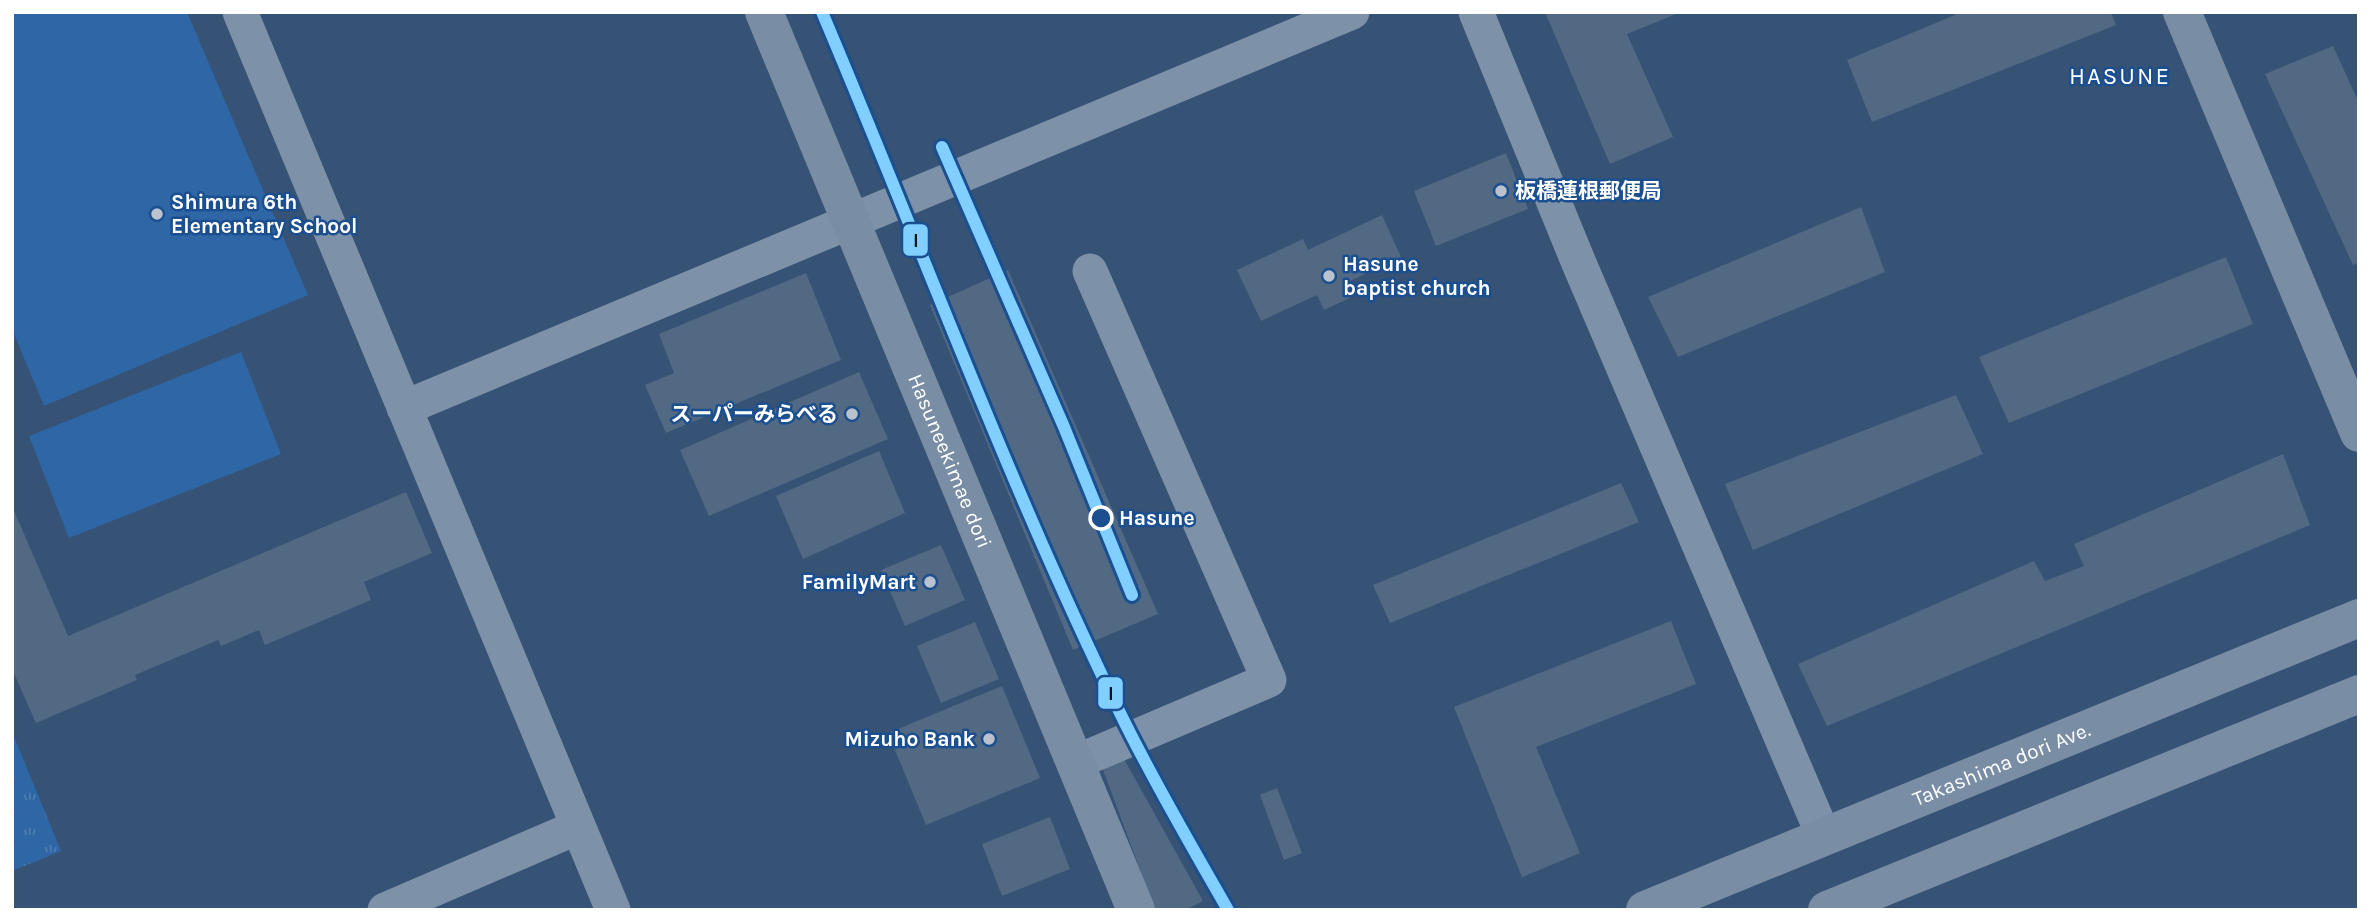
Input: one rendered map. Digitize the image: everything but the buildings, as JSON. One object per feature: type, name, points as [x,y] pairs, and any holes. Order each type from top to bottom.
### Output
[{"type":"street","points":[[240,12],[613,910]]},
{"type":"street","name":"Hasuneekimae dori","points":[[764,12],[1136,910]]},
{"type":"street","points":[[404,408],[1352,12]]},
{"type":"street","points":[[1476,12],[1583,274],[1824,836]]},
{"type":"street","points":[[2182,12],[2359,433]]},
{"type":"street","points":[[1074,763],[1269,680],[1090,271]]},
{"type":"street","name":"Takashima dori Ave.","points":[[1644,910],[2359,618]]},
{"type":"street","points":[[1843,907],[2359,694]]},
{"type":"street","points":[[385,910],[578,827]]},
{"type":"green space","points":[[12,12],[187,12],[308,295],[44,406],[12,329]]},
{"type":"green space","points":[[241,352],[281,454],[69,538],[29,436]]},
{"type":"green space","points":[[12,732],[61,851],[12,871]]},
{"type":"transit line","name":"I","points":[[822,12],[1042,545],[1123,719],[1228,910]]},
{"type":"transit line","name":"I","points":[[942,147],[1064,427],[1132,595]]},
{"type":"place","name":"板橋蓮根郵便局","points":[[1501,191]]},
{"type":"place","name":"Shimura 6th Elementary School","points":[[157,214]]},
{"type":"place","name":"Hasune baptist church","points":[[1329,276]]},
{"type":"place","name":"スーパーみらべる","points":[[852,414]]},
{"type":"place","name":"Hasune","points":[[1101,518]]},
{"type":"place","name":"FamilyMart","points":[[930,582]]},
{"type":"place","name":"Mizuho Bank","points":[[989,739]]},
{"type":"district","name":"HASUNE","points":[[2120,76]]}]
